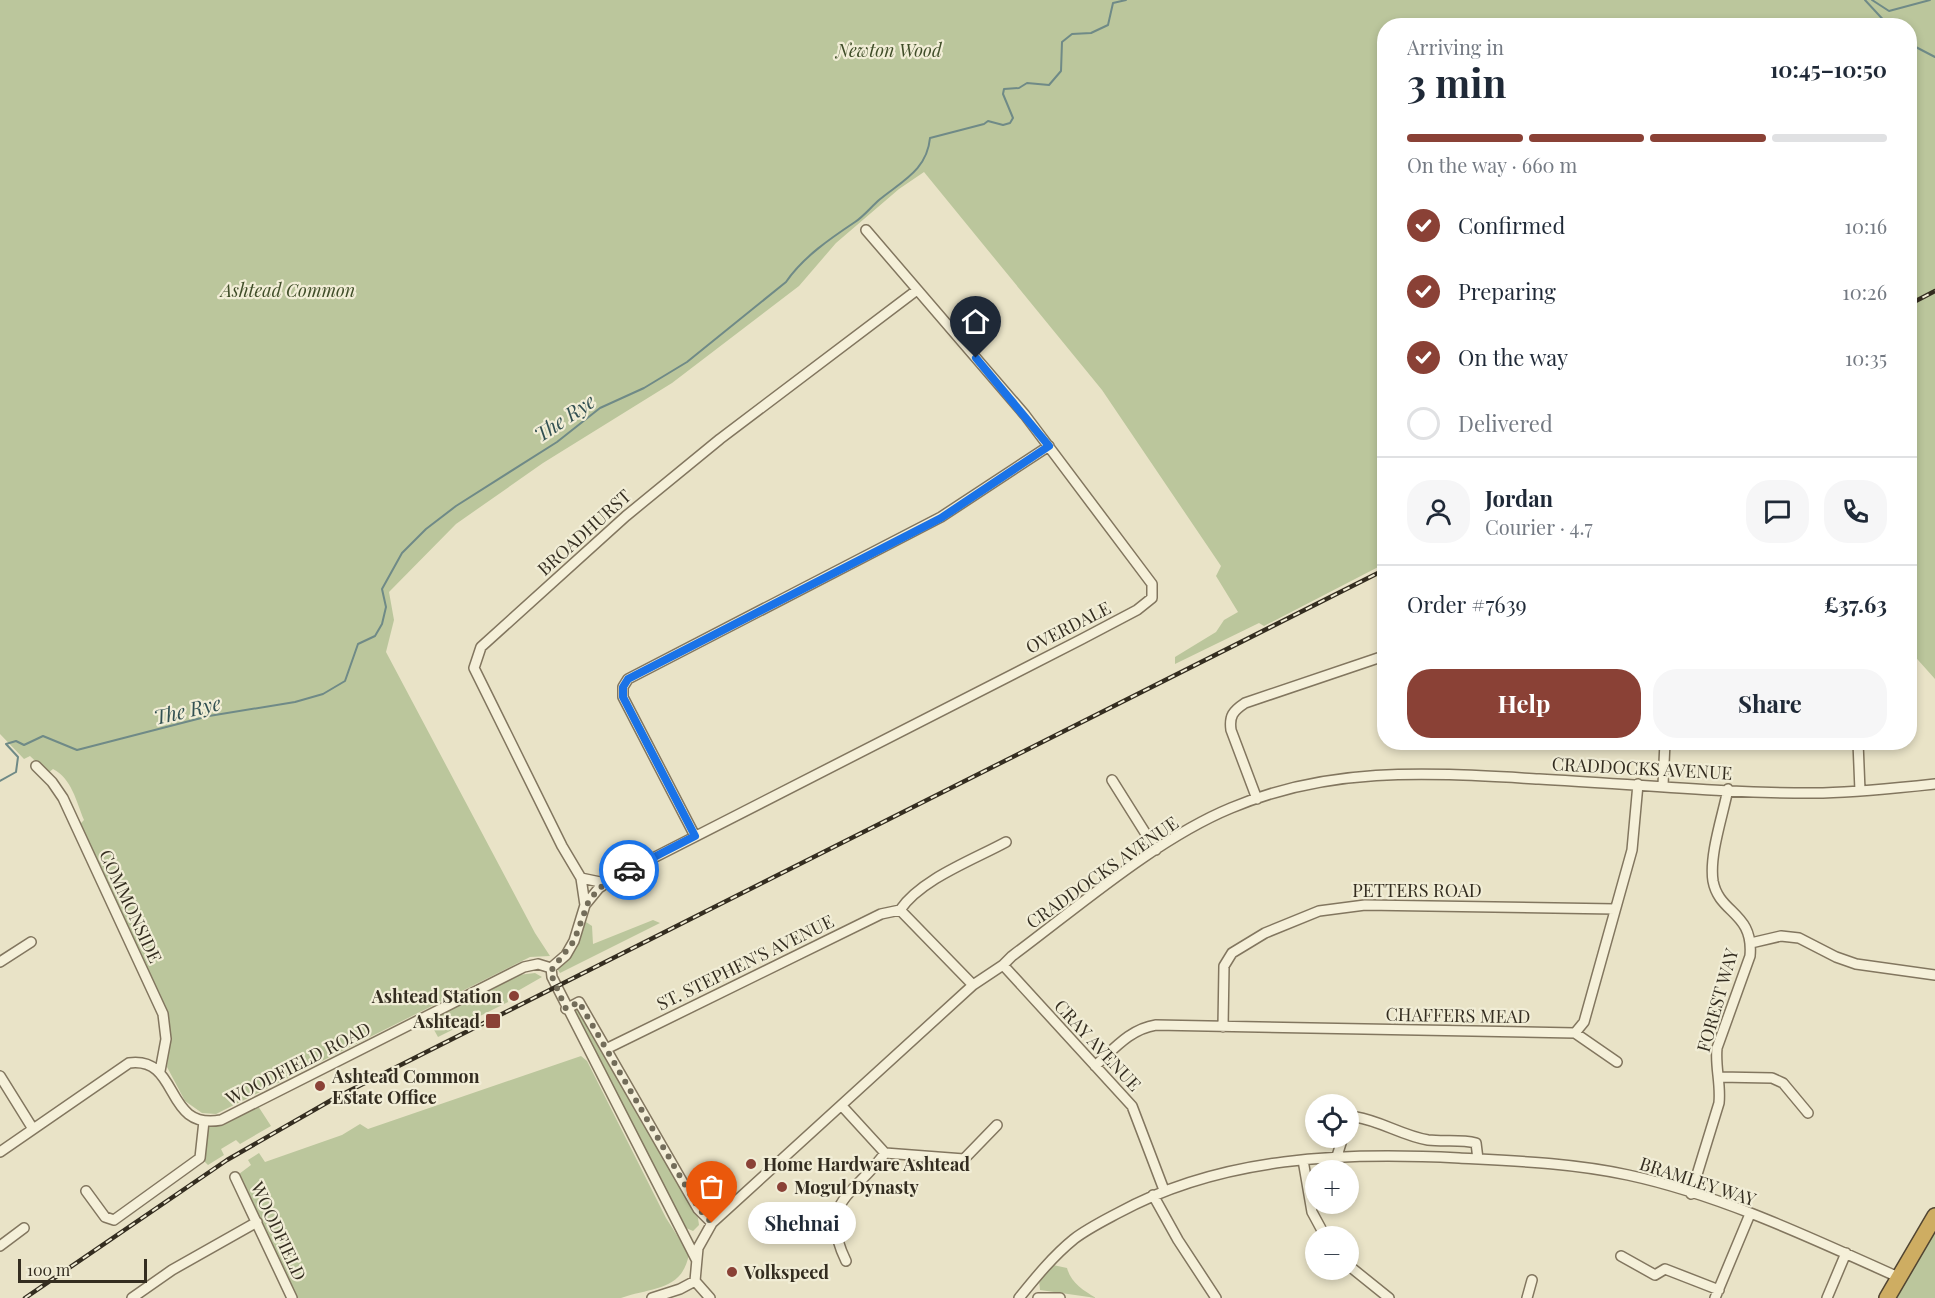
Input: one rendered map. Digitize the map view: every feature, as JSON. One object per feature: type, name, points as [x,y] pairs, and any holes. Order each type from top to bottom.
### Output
[{"type":"highway","points":[[1887,1298],[1935,1216]]},
{"type":"street","name":"OVERDALE","points":[[585,905],[605,883],[1147,604],[1152,598],[1152,584],[1049,446],[866,230]]},
{"type":"street","name":"BROADHURST","points":[[550,968],[566,955],[574,941],[585,905],[581,878],[558,837],[474,668],[482,647],[626,516],[720,439],[917,290]]},
{"type":"street","points":[[695,836],[623,697],[623,687],[628,679],[941,518],[1049,446]]},
{"type":"street","points":[[1257,799],[1231,730],[1230,719],[1235,710],[1245,703],[1377,658]]},
{"type":"street","points":[[1663,785],[1665,750]]},
{"type":"street","points":[[1858,750],[1860,791]]},
{"type":"street","name":"COMMONSIDE","points":[[36,766],[52,782],[63,798],[163,1014],[166,1039],[160,1071]]},
{"type":"street","name":"CRADDOCKS AVENUE","points":[[694,1281],[701,1237],[712,1223],[973,984],[1003,965],[1156,850],[1219,813],[1302,785],[1403,772],[1819,793],[1935,784]]},
{"type":"street","points":[[1112,780],[1156,850]]},
{"type":"street","points":[[1617,1062],[1575,1033],[1584,1022],[1632,850],[1638,784]]},
{"type":"street","name":"FOREST WAY","points":[[1691,1194],[1719,1103],[1719,1077],[1715,1064],[1717,1048],[1750,956],[1751,943],[1746,926],[1718,896],[1713,880],[1714,859],[1728,789]]},
{"type":"street","name":"ST. STEPHEN'S AVENUE","points":[[606,1049],[881,914],[900,910],[907,900],[925,885],[1006,842]]},
{"type":"street","points":[[581,878],[605,883]]},
{"type":"street","name":"PETTERS ROAD","points":[[1223,1027],[1224,966],[1232,952],[1265,933],[1319,911],[1365,905],[1615,909]]},
{"type":"street","points":[[900,910],[973,984]]},
{"type":"street","points":[[1751,943],[1781,936],[1799,938],[1836,957],[1856,964],[1935,975]]},
{"type":"street","points":[[0,962],[31,942]]},
{"type":"street","name":"WOODFIELD ROAD","points":[[204,1121],[228,1117],[524,967],[538,964],[550,968]]},
{"type":"street","name":"CRAY AVENUE","points":[[1003,965],[1137,1113],[1164,1190]]},
{"type":"street","points":[[550,968],[566,1009],[696,1259]]},
{"type":"street","points":[[566,1009],[579,1002],[699,1209],[712,1223]]},
{"type":"street","name":"CHAFFERS MEAD","points":[[1095,1065],[1140,1027],[1575,1033]]},
{"type":"street","points":[[0,1152],[129,1063],[149,1063],[160,1071],[177,1103],[188,1114],[204,1121],[200,1158],[114,1220],[105,1217],[86,1191]]},
{"type":"street","points":[[0,1076],[33,1129]]},
{"type":"street","points":[[1719,1077],[1773,1078],[1783,1083],[1808,1113]]},
{"type":"street","points":[[842,1106],[885,1153],[964,1159],[997,1125]]},
{"type":"street","points":[[1359,1117],[1400,1133],[1430,1140],[1476,1143],[1478,1159]]},
{"type":"street","points":[[1338,1156],[1340,1148]]},
{"type":"street","points":[[846,1261],[837,1244],[835,1226],[838,1205],[873,1170],[885,1153]]},
{"type":"street","name":"BRAMLEY WAY","points":[[1019,1298],[1075,1238],[1164,1190],[1231,1171],[1338,1156],[1406,1155],[1519,1160],[1629,1175],[1750,1214],[1898,1276]]},
{"type":"street","points":[[1304,1160],[1312,1212],[1320,1226]]},
{"type":"street","name":"WOODFIELD","points":[[235,1177],[292,1298]]},
{"type":"street","points":[[1153,1195],[1178,1240],[1216,1298]]},
{"type":"street","points":[[1621,1256],[1654,1275],[1665,1269],[1717,1294],[1750,1214]]},
{"type":"street","points":[[132,1298],[172,1270],[256,1222]]},
{"type":"street","points":[[0,1246],[24,1228]]},
{"type":"street","points":[[681,1230],[701,1237]]},
{"type":"street","points":[[1827,1298],[1846,1253]]},
{"type":"street","points":[[1359,1273],[1389,1298]]},
{"type":"street","points":[[1527,1298],[1532,1280]]},
{"type":"street","points":[[652,1298],[680,1289],[694,1281],[710,1298]]},
{"type":"street","points":[[1038,1298],[1060,1298]]},
{"type":"green space","name":"Ashtead Common","points":[[0,0],[1935,0],[1935,679],[1917,659],[1917,18],[1377,18],[1377,568],[1264,626],[1259,623],[1175,664],[1175,657],[1216,632],[1224,620],[1238,612],[1216,576],[1221,566],[1102,390],[924,172],[899,189],[836,243],[799,286],[672,383],[543,463],[456,524],[389,592],[394,620],[386,652],[535,933],[550,956],[530,957],[216,1114],[202,1113],[185,1101],[167,1067],[170,1034],[96,858],[79,825],[84,820],[73,791],[59,773],[53,769],[48,773],[30,756],[24,759],[0,734]]},
{"type":"green space","points":[[653,920],[660,923],[560,973],[556,967],[571,953],[586,922],[592,926],[593,944]]},
{"type":"green space","points":[[535,973],[542,977],[507,997],[508,1002],[438,1037],[428,1019],[518,975]]},
{"type":"green space","points":[[580,1010],[698,1218],[699,1225],[693,1231],[686,1228],[679,1218],[574,1011]]},
{"type":"green space","points":[[581,1056],[587,1061],[666,1218],[689,1254],[680,1275],[672,1282],[621,1298],[297,1298],[239,1174],[251,1165],[248,1160],[259,1153],[265,1162],[342,1135],[360,1124],[368,1129]]},
{"type":"green space","points":[[258,1106],[271,1126],[240,1144],[236,1140],[221,1149],[224,1155],[208,1165],[202,1159],[206,1128],[213,1123]]},
{"type":"green space","points":[[1935,1228],[1935,1298],[1892,1298]]},
{"type":"green space","points":[[1053,1265],[1067,1268],[1075,1282],[1096,1298],[1040,1290],[1039,1280]]},
{"type":"waterway","name":"The Rye","points":[[0,781],[16,772],[18,757],[6,744],[16,741],[24,745],[43,736],[77,750],[209,716],[295,702],[323,694],[345,681],[358,644],[375,636],[382,624],[386,607],[382,589],[402,553],[426,529],[456,506],[557,442],[600,408],[644,388],[687,362],[786,282],[818,249],[858,220],[912,174],[924,159],[930,138],[988,121],[1003,125],[1010,123],[1013,118],[1003,94],[1004,89],[1019,88],[1027,83],[1049,85],[1061,71],[1062,42],[1072,34],[1091,33],[1108,25],[1113,3],[1126,0]]},
{"type":"waterway","name":"The Rye","points":[[1865,0],[1882,18]]},
{"type":"waterway","points":[[1872,0],[1889,11],[1930,0]]},
{"type":"waterway","name":"The Rye","points":[[1917,48],[1935,57]]},
{"type":"railway","points":[[1917,300],[1935,291]]},
{"type":"railway","points":[[25,1298],[227,1160],[335,1098],[1377,574]]},
{"type":"way so far","points":[[629,870],[605,883],[585,905],[574,941],[566,955],[550,968],[550,972],[566,1009],[579,1002],[699,1209],[712,1223]]},
{"type":"place","name":"Ashtead Station","points":[[514,996]]},
{"type":"place","name":"Ashtead","points":[[493,1021]]},
{"type":"place","name":"Ashtead Common Estate Office","points":[[320,1086]]},
{"type":"place","name":"Home Hardware Ashtead","points":[[751,1164]]},
{"type":"place","name":"Mogul Dynasty","points":[[782,1187]]},
{"type":"place","name":"Shehnai","points":[[712,1223]]},
{"type":"place","name":"Volkspeed","points":[[732,1272]]},
{"type":"route","points":[[629,870],[695,836],[623,697],[623,687],[628,679],[941,518],[989,489],[1049,446],[976,358]]},
{"type":"park label","name":"Newton Wood","points":[[889,50]]}]
